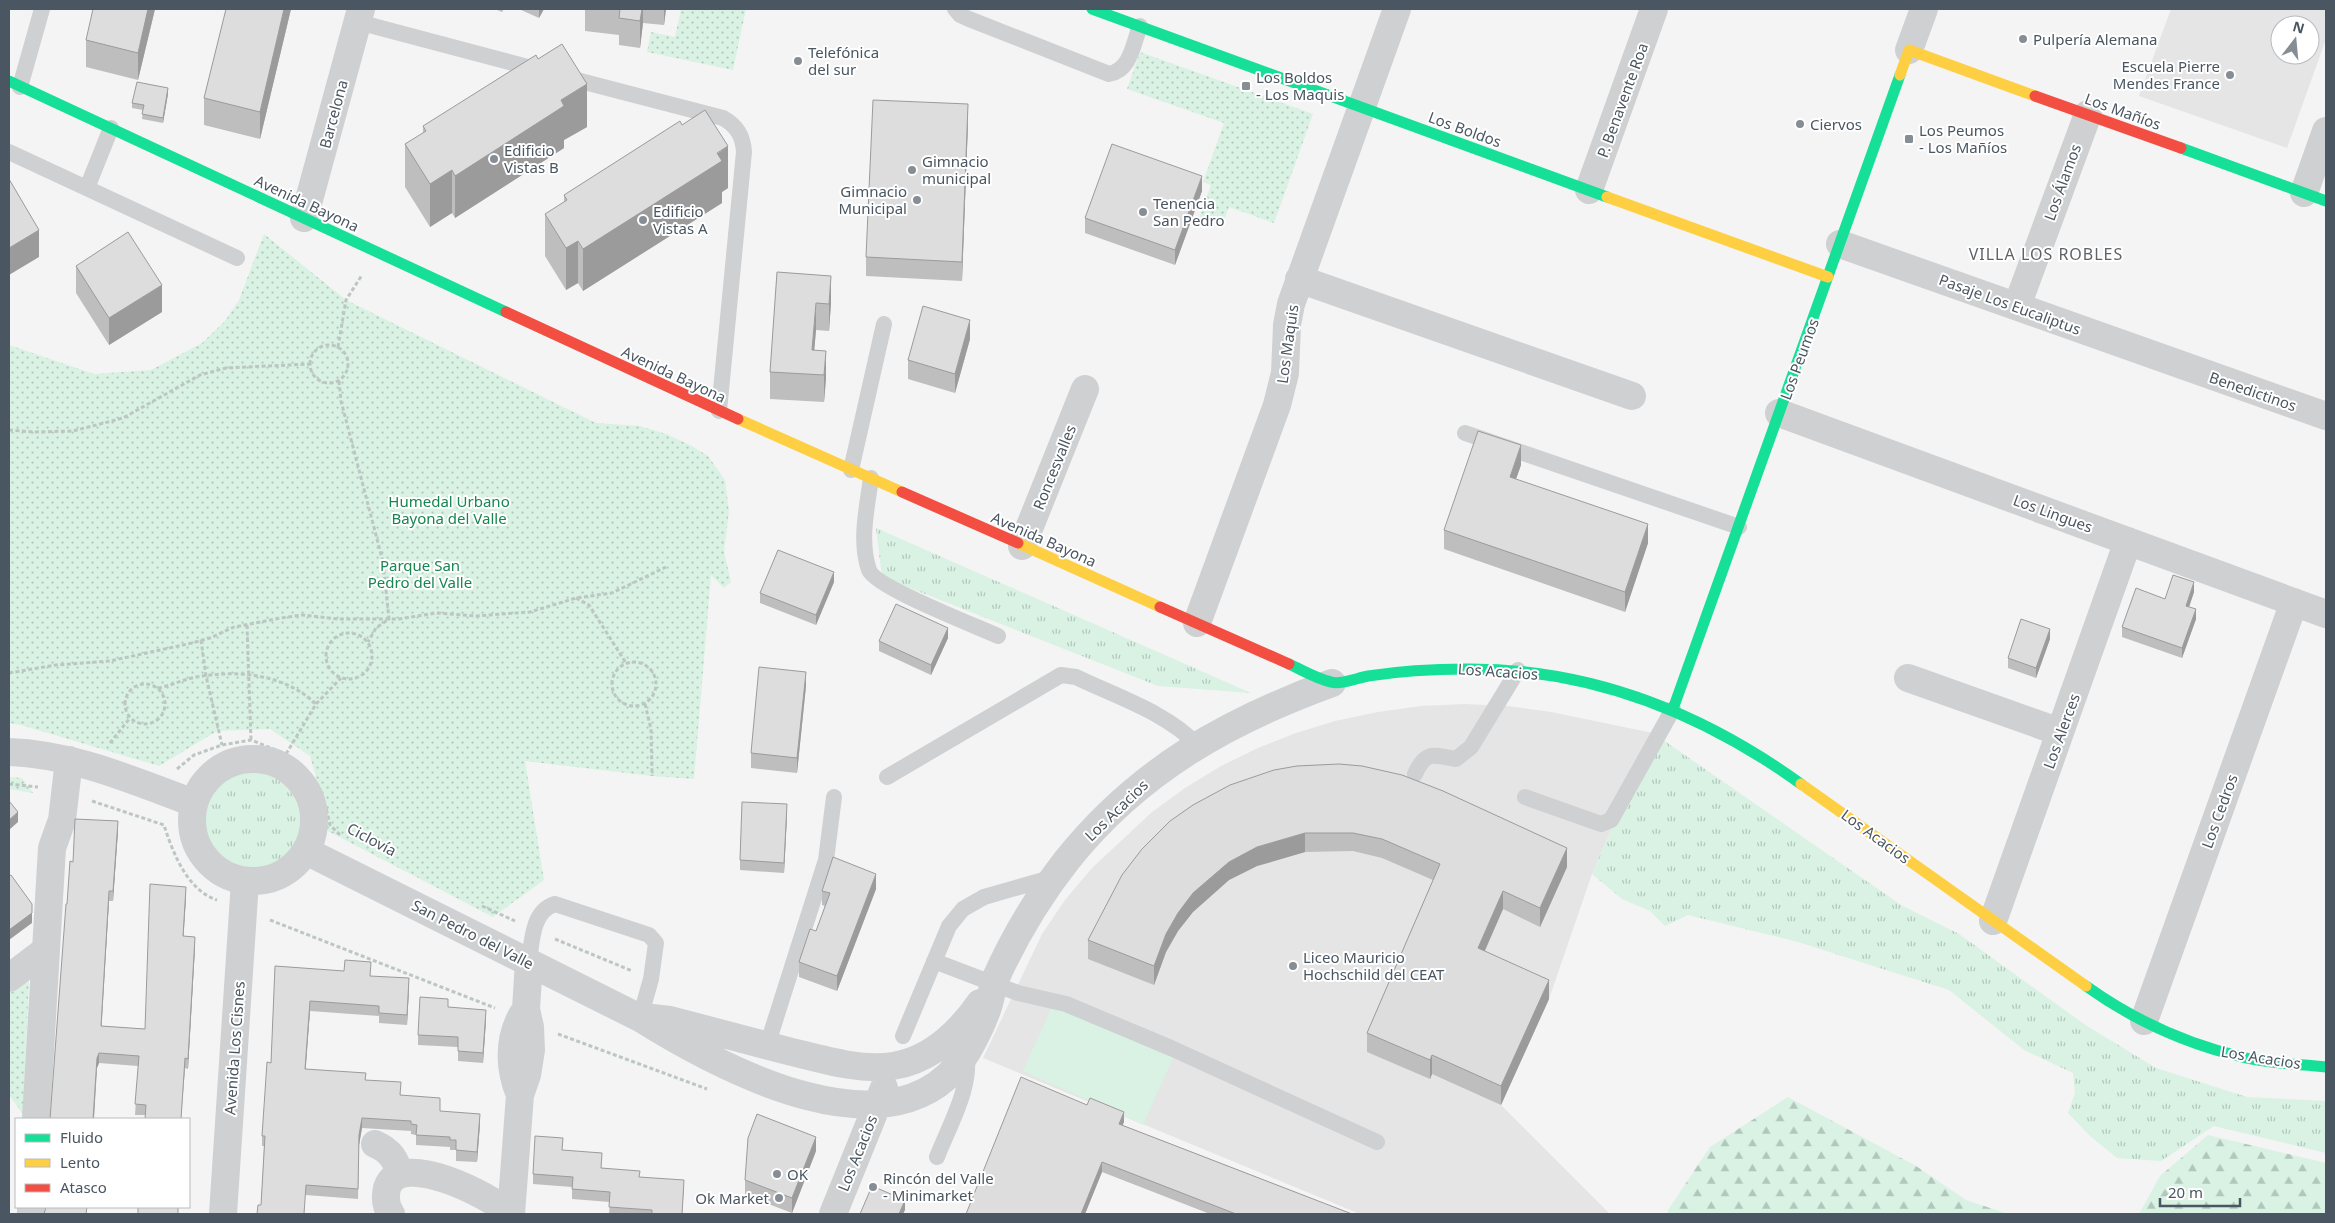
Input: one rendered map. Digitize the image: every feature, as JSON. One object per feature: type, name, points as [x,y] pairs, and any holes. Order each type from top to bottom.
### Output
[{"type":"main road","name":"Los Boldos","points":[[1092,9],[1828,277]]},
{"type":"main road","name":"Los Mañíos","points":[[1909,50],[2315,197]]},
{"type":"main road","name":"Los Peumos","points":[[1673,710],[1909,50]]},
{"type":"main road","name":"Avenida Bayona","points":[[15,84],[720,411],[1332,683]]},
{"type":"main road","name":"Los Acacios","points":[[1332,683],[1378,673],[1424,668],[1471,667],[1518,670],[1578,681],[1642,698],[1673,710],[1733,739],[1775,765],[2105,1000],[2176,1036],[2244,1058],[2326,1067]]},
{"type":"street","name":"Los Maquis","points":[[1197,623],[1277,405],[1285,373],[1287,326],[1299,278],[1396,9]]},
{"type":"street","name":"P. Benavente Roa","points":[[1589,190],[1654,9]]},
{"type":"street","name":"Los Peumos","points":[[1909,50],[1924,9]]},
{"type":"street","name":"Barcelona","points":[[304,218],[359,15]]},
{"type":"street","name":"Los Álamos","points":[[2016,306],[2088,114]]},
{"type":"street","points":[[2315,197],[2326,131]]},
{"type":"street","name":"Pasaje Los Eucaliptus","points":[[1840,244],[2181,365]]},
{"type":"street","points":[[1299,278],[1632,396]]},
{"type":"street","name":"Benedictinos","points":[[2181,365],[2326,416]]},
{"type":"street","name":"Roncesvalles","points":[[1022,546],[1085,389]]},
{"type":"street","name":"Los Lingues","points":[[1780,413],[2326,614]]},
{"type":"street","name":"Los Alerces","points":[[1994,921],[2128,541]]},
{"type":"street","name":"Los Cedros","points":[[2144,1021],[2294,602]]},
{"type":"street","points":[[1908,678],[2060,732]]},
{"type":"street","name":"Los Acacios","points":[[832,1214],[878,1104],[902,1101],[931,1088],[956,1066],[966,1053],[987,1009],[994,984],[1026,919],[1054,877],[1094,828],[1124,798],[1174,759],[1243,719],[1287,699],[1332,683]]},
{"type":"street","points":[[9,752],[60,758],[103,770],[194,803]]},
{"type":"street","points":[[36,1118],[52,848],[47,834],[45,818],[57,790],[60,758]]},
{"type":"street","points":[[254,759],[281,765],[297,777],[307,790],[313,804],[315,821],[313,836],[306,851],[298,862],[274,878],[260,882],[230,877],[217,870],[206,860],[192,833],[191,818],[200,788],[210,776],[223,766],[238,760],[254,759]]},
{"type":"street","name":"San Pedro del Valle","points":[[306,851],[640,1018],[709,1056],[772,1083],[820,1100],[856,1104],[878,1104]]},
{"type":"street","name":"Avenida Los Cisnes","points":[[223,1214],[245,881]]},
{"type":"street","points":[[9,978],[46,950]]},
{"type":"street","points":[[511,1214],[520,1095],[514,1082],[511,1058],[514,1036],[525,1017],[529,962]]},
{"type":"street","name":"San Pedro del Valle","points":[[640,1018],[670,1020],[773,1047],[852,1064],[892,1066],[918,1058],[944,1044],[973,1013],[994,984]]},
{"type":"street","points":[[772,1083],[773,1047]]},
{"type":"street","points":[[878,1104],[892,1066]]},
{"type":"street","points":[[374,1144],[389,1152],[398,1166],[399,1175]]},
{"type":"street","points":[[391,1214],[386,1203],[387,1188],[394,1178],[399,1175],[417,1172],[429,1174],[481,1195],[511,1214]]},
{"type":"lane","points":[[15,84],[42,9]]},
{"type":"lane","points":[[955,9],[969,19],[1109,74],[1117,72],[1126,65],[1140,26]]},
{"type":"lane","points":[[359,15],[723,118],[738,130],[744,145],[744,152],[720,411]]},
{"type":"lane","points":[[87,188],[111,128]]},
{"type":"lane","points":[[9,152],[238,258]]},
{"type":"lane","points":[[851,470],[884,324]]},
{"type":"lane","points":[[1465,433],[1739,527]]},
{"type":"lane","points":[[871,478],[863,546],[869,572],[893,590],[998,636]]},
{"type":"lane","points":[[1415,774],[1422,759],[1431,754],[1456,759],[1471,747],[1518,670]]},
{"type":"lane","points":[[887,777],[1061,675],[1076,677],[1166,720],[1186,733],[1197,745]]},
{"type":"lane","points":[[1525,797],[1601,824],[1611,820],[1673,710]]},
{"type":"lane","points":[[773,1047],[826,860],[834,797]]},
{"type":"lane","points":[[903,1036],[949,926],[963,909],[984,897],[1054,877]]},
{"type":"lane","points":[[529,962],[534,931],[539,915],[546,907],[555,904],[649,935],[656,943],[651,979],[640,1018]]},
{"type":"lane","points":[[934,961],[1018,993],[1051,999],[1074,1007],[1180,1052],[1377,1142]]},
{"type":"lane","points":[[937,1157],[966,1081],[969,1064],[966,1053]]},
{"type":"path","points":[[338,346],[346,300],[377,252]]},
{"type":"path","points":[[330,345],[338,346],[347,356],[349,364],[345,376],[339,381],[326,383],[318,380],[313,375],[310,364],[313,354],[318,349],[330,345]]},
{"type":"path","points":[[9,430],[33,432],[72,431],[123,418],[200,374],[226,368],[310,364]]},
{"type":"path","points":[[339,381],[341,401],[383,562],[389,619]]},
{"type":"path","points":[[9,673],[56,665],[110,660],[201,640],[234,627],[302,615],[338,619],[398,620],[436,613],[476,616],[530,612],[576,598],[612,593],[666,567]]},
{"type":"path","points":[[576,598],[590,605],[626,663]]},
{"type":"path","points":[[368,642],[376,628],[389,619]]},
{"type":"path","points":[[174,772],[194,755],[222,745],[251,740],[247,624]]},
{"type":"path","points":[[350,633],[362,636],[368,642],[372,649],[372,660],[369,668],[356,678],[341,678],[334,673],[327,661],[329,646],[335,638],[350,633]]},
{"type":"path","points":[[201,640],[206,676],[222,745]]},
{"type":"path","points":[[626,663],[643,664],[654,674],[656,687],[651,699],[637,707],[623,704],[613,692],[612,677],[619,667],[626,663]]},
{"type":"path","points":[[158,688],[166,700],[162,717],[149,724],[142,724],[130,718],[126,711],[126,701],[133,689],[142,685],[158,688],[230,672],[276,680],[303,691],[316,704]]},
{"type":"path","points":[[286,754],[316,704],[341,678]]},
{"type":"path","points":[[645,704],[651,729],[652,776]]},
{"type":"path","points":[[105,750],[130,718]]},
{"type":"path","name":"Ciclovía","points":[[251,740],[286,754],[315,784],[326,808],[330,825],[345,838]]},
{"type":"path","points":[[9,784],[57,790],[164,826],[176,858],[190,880],[213,899],[525,1017],[630,1062],[712,1090]]},
{"type":"path","points":[[481,905],[534,931],[651,979]]},
{"type":"shaded area","name":"Escuela Pierre Mendes France","points":[[2171,9],[2326,9],[2326,39],[2320,56],[2320,15],[2270,15],[2270,65],[2317,65],[2287,148],[2139,96]]},
{"type":"shaded area","name":"Liceo Mauricio Hochschild del CEAT","points":[[1465,704],[1508,706],[1551,712],[1653,733],[1592,874],[1549,999],[1501,1105],[1610,1214],[1360,1214],[983,1058],[1042,934],[1065,900],[1092,868],[1152,812],[1185,788],[1221,766],[1258,748],[1296,733],[1335,721],[1378,712],[1421,706]]},
{"type":"green space","points":[[681,9],[746,9],[733,70],[647,52],[651,32],[675,37]]},
{"type":"green space","points":[[1140,52],[1313,114],[1274,223],[1229,207],[1222,226],[1199,218],[1211,185],[1203,182],[1224,123],[1127,89]]},
{"type":"green space","name":"Parque San Pedro del Valle","points":[[264,234],[346,300],[596,423],[640,426],[666,434],[692,446],[708,456],[725,480],[729,511],[724,552],[731,582],[724,588],[711,575],[694,779],[525,761],[544,880],[493,917],[324,829],[318,784],[310,756],[270,729],[217,731],[159,766],[9,723],[9,345],[94,374],[151,370],[202,343],[225,321],[239,300]]},
{"type":"green space","points":[[876,528],[1251,693],[1158,686],[882,577]]},
{"type":"green space","points":[[1653,733],[1901,905],[1959,934],[2087,1026],[2156,1068],[2247,1097],[2326,1101],[2326,1153],[2214,1126],[2161,1161],[2117,1158],[2090,1136],[2068,1113],[2075,1093],[2073,1073],[2024,1050],[1949,990],[1798,942],[1688,915],[1665,926],[1650,911],[1622,899],[1592,874]]},
{"type":"green space","points":[[251,772],[270,776],[286,786],[296,802],[300,821],[296,840],[286,856],[270,866],[251,870],[232,866],[216,856],[206,840],[202,821],[206,802],[216,786],[232,776]]},
{"type":"green space","points":[[9,777],[22,778],[33,793],[9,789]]},
{"type":"green space","points":[[29,979],[23,1114],[9,1095],[9,993]]},
{"type":"green space","points":[[1053,1004],[1173,1058],[1143,1125],[1023,1071]]},
{"type":"green space","points":[[1788,1097],[1916,1166],[1966,1200],[2008,1214],[1668,1214],[1668,1210],[1710,1147]]},
{"type":"green space","points":[[2208,1135],[2326,1163],[2326,1214],[2139,1214],[2160,1176]]},
{"type":"building","points":[[93,9],[148,9],[138,53],[86,40]]},
{"type":"building","points":[[226,9],[284,9],[260,112],[204,98]]},
{"type":"building","points":[[620,9],[642,9],[640,21],[619,18]]},
{"type":"building","points":[[562,44],[587,84],[561,100],[564,106],[455,176],[452,170],[430,184],[405,144],[426,131],[423,126],[536,55],[538,59]]},
{"type":"building","points":[[137,82],[168,88],[163,118],[142,114],[144,105],[132,103]]},
{"type":"building","name":"Gimnacio Municipal","points":[[873,100],[968,104],[962,262],[866,257]]},
{"type":"building","points":[[705,110],[728,146],[717,153],[722,161],[583,249],[578,241],[566,248],[545,214],[567,200],[564,195],[680,121],[682,125]]},
{"type":"building","name":"Tenencia San Pedro","points":[[1112,144],[1202,176],[1175,250],[1085,218]]},
{"type":"building","points":[[9,179],[39,230],[9,248]]},
{"type":"building","points":[[128,232],[162,285],[109,318],[76,266]]},
{"type":"building","points":[[777,272],[831,276],[829,304],[816,303],[812,350],[826,351],[824,375],[770,372]]},
{"type":"building","points":[[923,306],[970,320],[955,374],[908,360]]},
{"type":"building","points":[[1478,431],[1521,445],[1510,477],[1648,524],[1625,592],[1444,530]]},
{"type":"building","points":[[778,550],[834,572],[816,615],[760,593]]},
{"type":"building","points":[[2173,575],[2194,582],[2186,606],[2196,609],[2182,648],[2122,627],[2136,588],[2165,599]]},
{"type":"building","points":[[896,604],[948,628],[931,665],[879,641]]},
{"type":"building","points":[[2021,619],[2050,629],[2036,668],[2008,658]]},
{"type":"building","points":[[759,667],[806,672],[797,758],[751,753]]},
{"type":"building","points":[[1339,764],[1362,766],[1402,775],[1443,791],[1567,848],[1540,908],[1503,891],[1478,948],[1549,980],[1501,1086],[1432,1055],[1430,1060],[1367,1033],[1440,864],[1382,839],[1353,833],[1305,833],[1257,847],[1229,862],[1193,893],[1178,913],[1166,934],[1154,966],[1088,940],[1122,875],[1142,849],[1170,821],[1193,805],[1230,785],[1274,770],[1297,766]]},
{"type":"building","points":[[9,801],[18,812],[9,820]]},
{"type":"building","points":[[742,802],[787,804],[784,863],[740,860]]},
{"type":"building","points":[[75,819],[118,821],[113,891],[109,891],[101,1026],[145,1029],[150,884],[186,887],[183,936],[195,937],[188,1059],[185,1058],[181,1118],[145,1118],[146,1105],[135,1104],[139,1056],[99,1053],[97,1058],[93,1118],[50,1118],[66,904],[70,861],[73,862]]},
{"type":"building","points":[[833,857],[876,874],[837,976],[799,962],[810,929],[816,931],[830,893],[822,891]]},
{"type":"building","points":[[11,875],[32,904],[32,913],[9,930],[9,876]]},
{"type":"building","points":[[345,960],[371,962],[370,976],[409,978],[407,1015],[379,1013],[379,1006],[310,1001],[305,1069],[366,1073],[365,1080],[401,1082],[400,1095],[440,1098],[440,1111],[480,1114],[477,1152],[456,1150],[456,1140],[450,1140],[450,1137],[416,1135],[417,1125],[411,1124],[411,1121],[362,1118],[359,1135],[358,1189],[306,1185],[304,1214],[257,1214],[258,1205],[261,1205],[265,1136],[262,1136],[267,1062],[271,1063],[275,966],[344,971]]},
{"type":"building","points":[[420,997],[448,999],[448,1007],[486,1010],[483,1053],[458,1051],[458,1037],[418,1035]]},
{"type":"building","points":[[1021,1077],[1087,1105],[1090,1098],[1124,1112],[1119,1124],[1352,1214],[1236,1214],[1102,1162],[1081,1214],[966,1214]]},
{"type":"building","name":"OK","points":[[757,1114],[816,1137],[792,1198],[745,1180],[748,1138]]},
{"type":"building","points":[[535,1136],[563,1138],[562,1150],[602,1153],[601,1168],[640,1171],[639,1177],[684,1180],[682,1214],[652,1214],[652,1210],[609,1207],[610,1192],[572,1189],[573,1177],[533,1174]]},
{"type":"building","points":[[872,1186],[905,1200],[899,1214],[860,1214]]},
{"type":"building","points":[[46,1208],[87,1208],[86,1214],[44,1214]]},
{"type":"building","points":[[138,1208],[178,1208],[178,1214],[138,1214]]},
{"type":"traffic: fast","points":[[1092,9],[1607,197]]},
{"type":"traffic: fast","points":[[1673,709],[1900,75]]},
{"type":"traffic: fast","points":[[9,81],[506,312]]},
{"type":"traffic: fast","points":[[2181,148],[2326,201]]},
{"type":"traffic: fast","points":[[1289,664],[1320,679],[1335,683],[1392,673],[1466,669],[1512,671],[1557,676],[1601,686],[1643,699],[1684,716],[1763,758],[1801,784]]},
{"type":"traffic: fast","points":[[2086,986],[2141,1020],[2181,1038],[2221,1052],[2252,1059],[2326,1067]]},
{"type":"traffic: slow","points":[[1900,75],[1909,50],[2035,96]]},
{"type":"traffic: slow","points":[[1607,197],[1828,277]]},
{"type":"traffic: slow","points":[[738,419],[902,492]]},
{"type":"traffic: slow","points":[[1018,543],[1160,607]]},
{"type":"traffic: slow","points":[[1801,784],[2086,986]]},
{"type":"traffic: jam","points":[[2035,96],[2181,148]]},
{"type":"traffic: jam","points":[[506,312],[738,419]]},
{"type":"traffic: jam","points":[[902,492],[1018,543]]},
{"type":"traffic: jam","points":[[1160,607],[1289,664]]},
{"type":"place","name":"Pulpería Alemana","points":[[2023,39]]},
{"type":"place","name":"Telefónica del sur","points":[[798,61]]},
{"type":"place","name":"Escuela Pierre Mendes France","points":[[2230,75]]},
{"type":"place","name":"Los Boldos - Los Maquis","points":[[1246,86]]},
{"type":"place","name":"Ciervos","points":[[1800,124]]},
{"type":"place","name":"Los Peumos - Los Mañíos","points":[[1909,139]]},
{"type":"place","name":"Edificio Vistas B","points":[[494,159]]},
{"type":"place","name":"Gimnacio municipal","points":[[912,170]]},
{"type":"place","name":"Gimnacio Municipal","points":[[917,200]]},
{"type":"place","name":"Tenencia San Pedro","points":[[1143,212]]},
{"type":"place","name":"Edificio Vistas A","points":[[643,220]]},
{"type":"place","name":"Liceo Mauricio Hochschild del CEAT","points":[[1293,966]]},
{"type":"place","name":"OK","points":[[777,1174]]},
{"type":"place","name":"Rincón del Valle - Minimarket","points":[[873,1187]]},
{"type":"place","name":"Ok Market","points":[[779,1198]]},
{"type":"district","name":"VILLA LOS ROBLES","points":[[2046,254]]},
{"type":"park label","name":"Humedal Urbano Bayona del Valle","points":[[449,510]]}]
